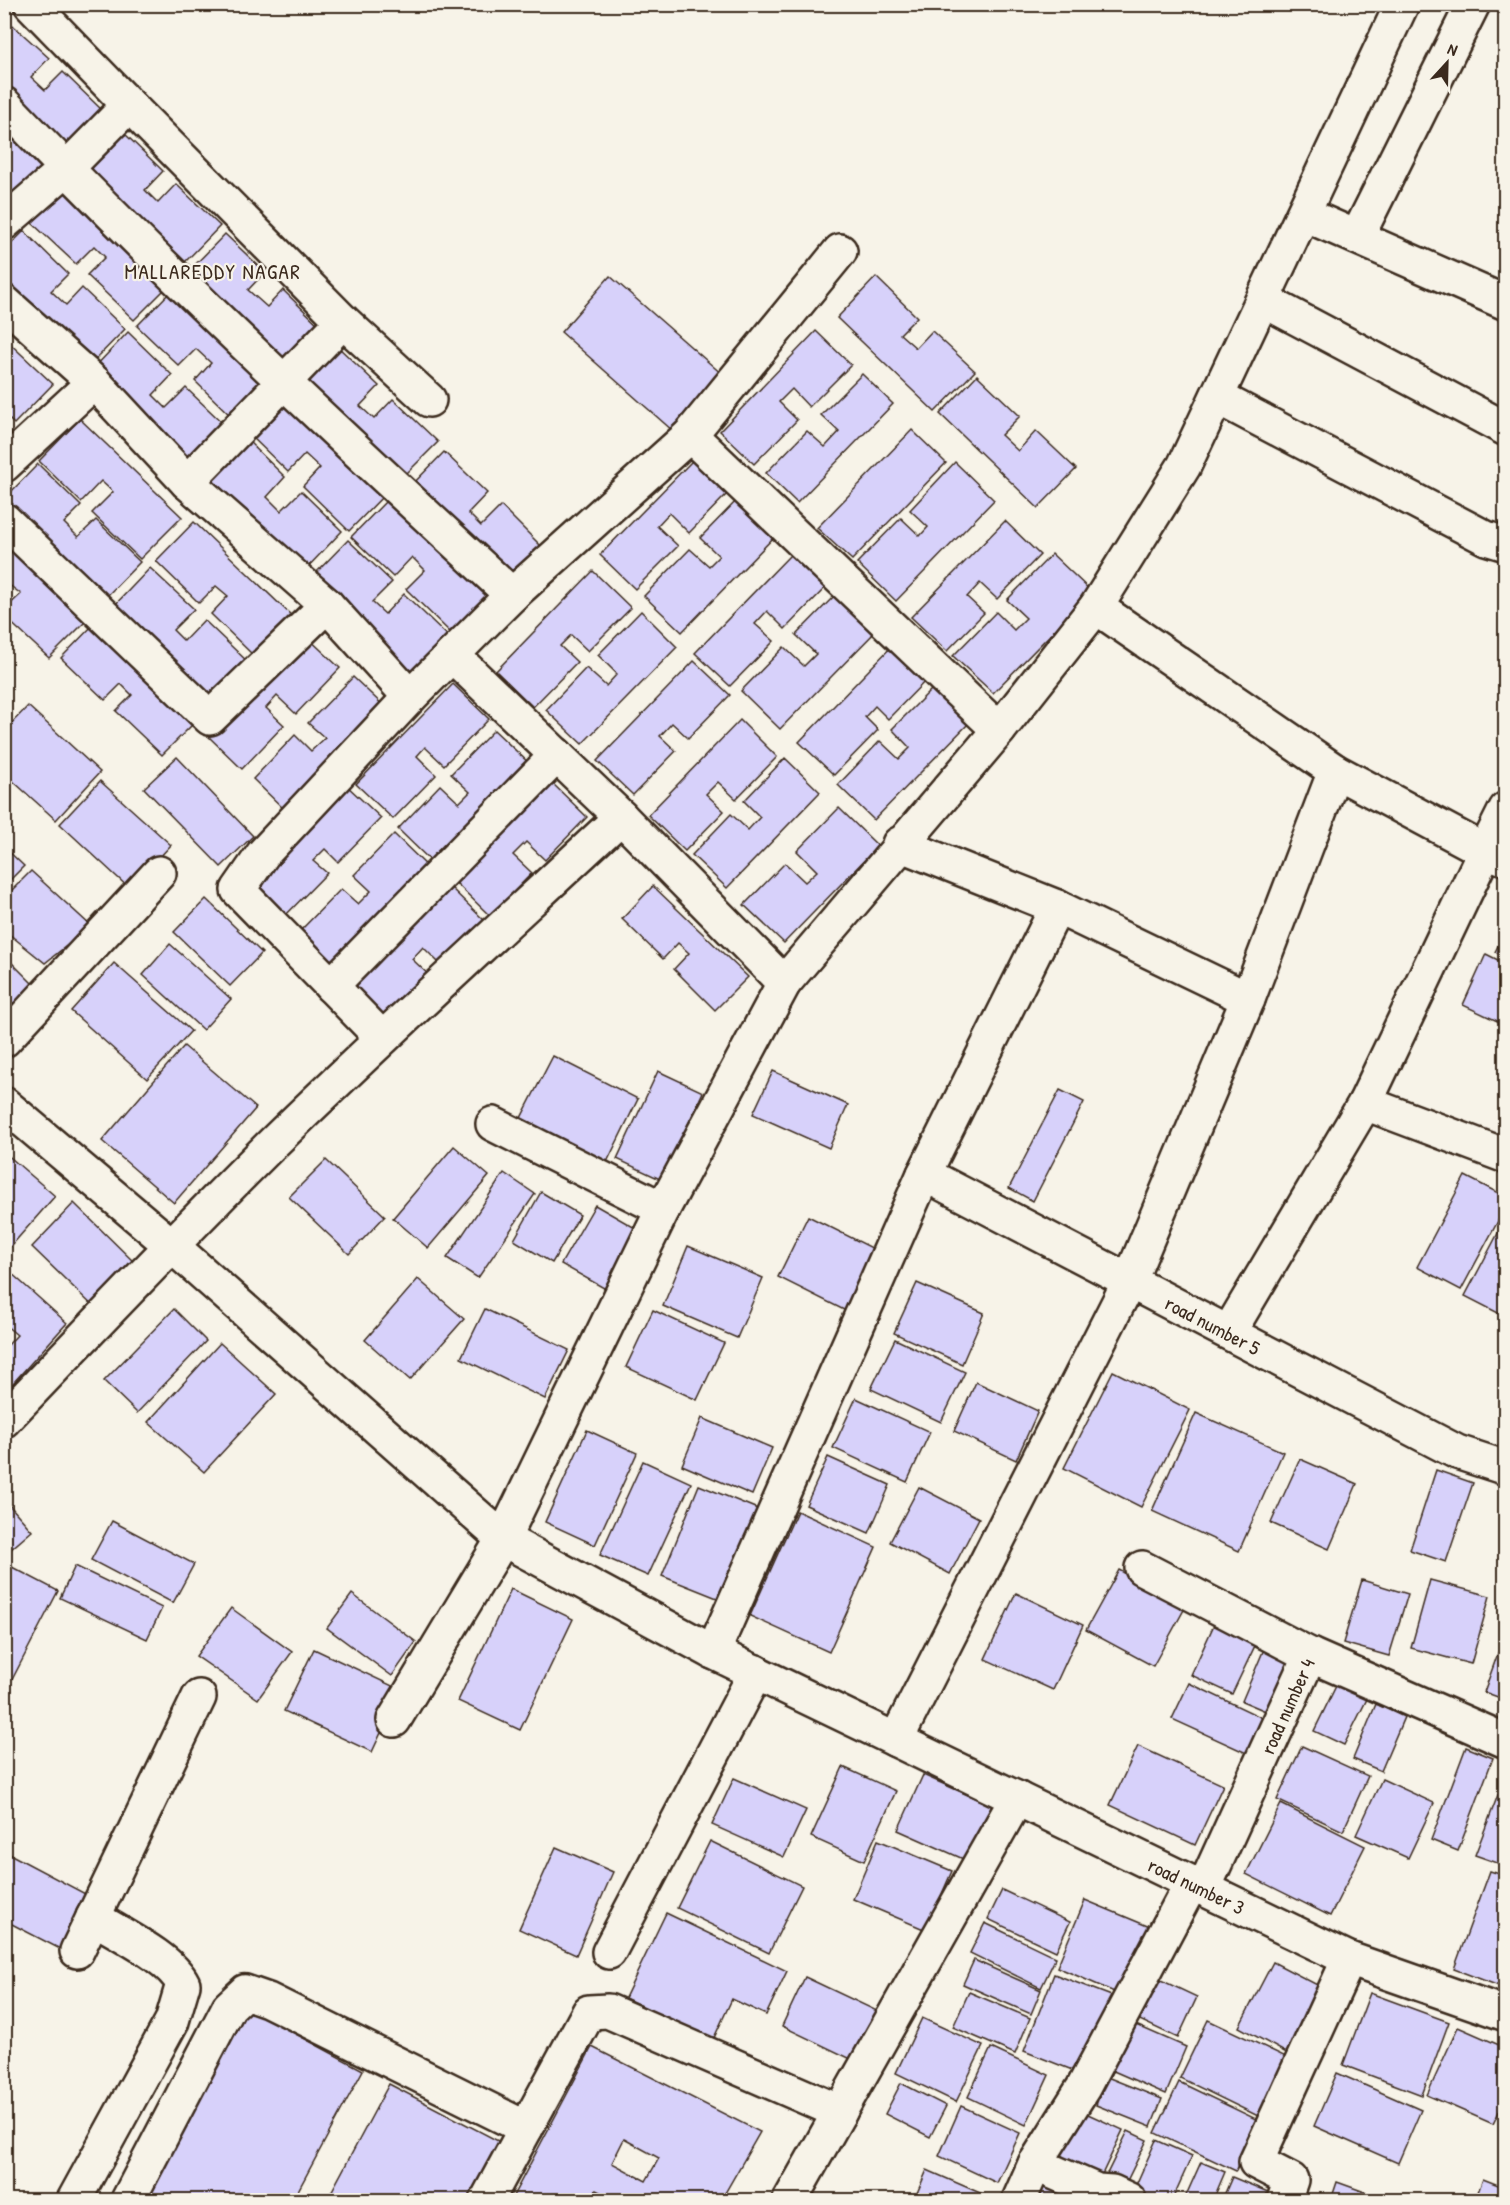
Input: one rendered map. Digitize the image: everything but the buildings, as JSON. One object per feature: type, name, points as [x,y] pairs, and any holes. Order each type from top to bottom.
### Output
[{"type":"street","points":[[31,4],[343,321],[429,400]]},
{"type":"street","points":[[394,1720],[503,1539],[663,1209],[784,983],[899,844],[999,730],[1095,607],[1184,466],[1402,4]]},
{"type":"street","points":[[1357,237],[1473,4]]},
{"type":"street","points":[[4,104],[66,169],[284,384],[512,595]]},
{"type":"street","points":[[4,223],[66,169],[129,105]]},
{"type":"street","points":[[1304,214],[1506,303]]},
{"type":"street","points":[[382,1038],[238,890],[263,854],[410,697],[512,595],[690,435],[840,251]]},
{"type":"street","points":[[1263,300],[1506,429]]},
{"type":"street","points":[[4,302],[94,382],[187,482],[327,605],[410,697]]},
{"type":"street","points":[[187,482],[343,321]]},
{"type":"street","points":[[4,465],[94,382]]},
{"type":"street","points":[[1217,397],[1486,538],[1506,544]]},
{"type":"street","points":[[690,435],[999,730]]},
{"type":"street","points":[[4,520],[210,717],[327,605]]},
{"type":"street","points":[[1095,607],[1335,771],[1495,855]]},
{"type":"street","points":[[452,655],[621,817],[784,983]]},
{"type":"street","points":[[331,986],[557,756]]},
{"type":"street","points":[[896,1740],[1130,1280],[1248,999],[1335,771]]},
{"type":"street","points":[[1229,1332],[1365,1103],[1495,855],[1506,809]]},
{"type":"street","points":[[4,1420],[171,1245],[382,1038],[621,817]]},
{"type":"street","points":[[899,844],[1057,907],[1248,999]]},
{"type":"street","points":[[4,1040],[159,873]]},
{"type":"street","points":[[713,1652],[924,1174],[1057,907]]},
{"type":"street","points":[[1365,1103],[1506,1156]]},
{"type":"street","name":"road number 3","points":[[4,1104],[171,1245],[503,1539],[713,1652],[1349,1959],[1506,2014]]},
{"type":"street","points":[[493,1124],[663,1209]]},
{"type":"street","name":"road number 5","points":[[924,1174],[1457,1452],[1506,1468]]},
{"type":"street","points":[[1143,1568],[1310,1655]]},
{"type":"street","name":"road number 4","points":[[1019,2200],[1035,2164],[1083,2088],[1197,1886],[1310,1655],[1506,1741]]},
{"type":"street","points":[[609,1952],[756,1672]]},
{"type":"street","points":[[77,1951],[199,1697]]},
{"type":"street","points":[[790,2200],[1017,1798]]},
{"type":"street","points":[[74,2200],[172,2020],[183,1984],[177,1973],[165,1962],[93,1917]]},
{"type":"street","points":[[1284,2200],[1291,2180],[1256,2162],[1349,1959]]},
{"type":"street","points":[[128,2200],[229,2007],[245,1992],[268,2000],[526,2128]]},
{"type":"street","points":[[487,2200],[589,2012],[608,2011],[840,2112]]},
{"type":"street","points":[[1035,2164],[1097,2191],[1112,2192],[1129,2200]]},
{"type":"district","name":"MALLAREDDY NAGAR","points":[[213,271]]}]
